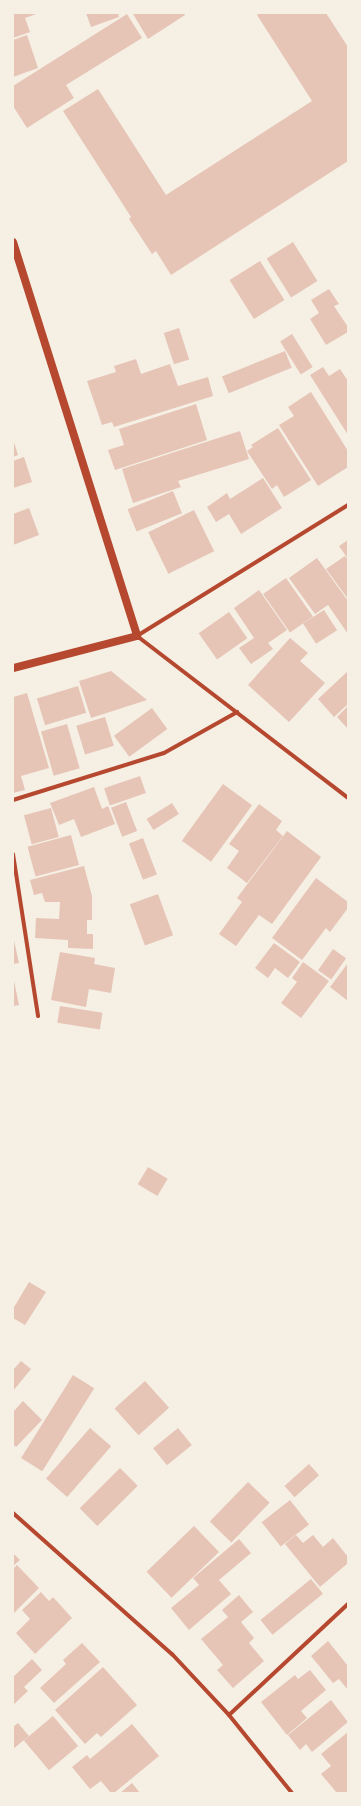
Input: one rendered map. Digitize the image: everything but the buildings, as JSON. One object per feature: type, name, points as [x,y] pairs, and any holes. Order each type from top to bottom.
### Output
[{"type":"main road","points":[[13,242],[137,636],[13,668]]},
{"type":"street","points":[[348,506],[137,636],[348,798]]},
{"type":"street","points":[[13,800],[164,753],[237,712]]},
{"type":"street","points":[[13,854],[38,1016]]},
{"type":"street","points":[[13,1513],[172,1654],[229,1715],[292,1793]]},
{"type":"street","points":[[229,1715],[348,1604]]}]
